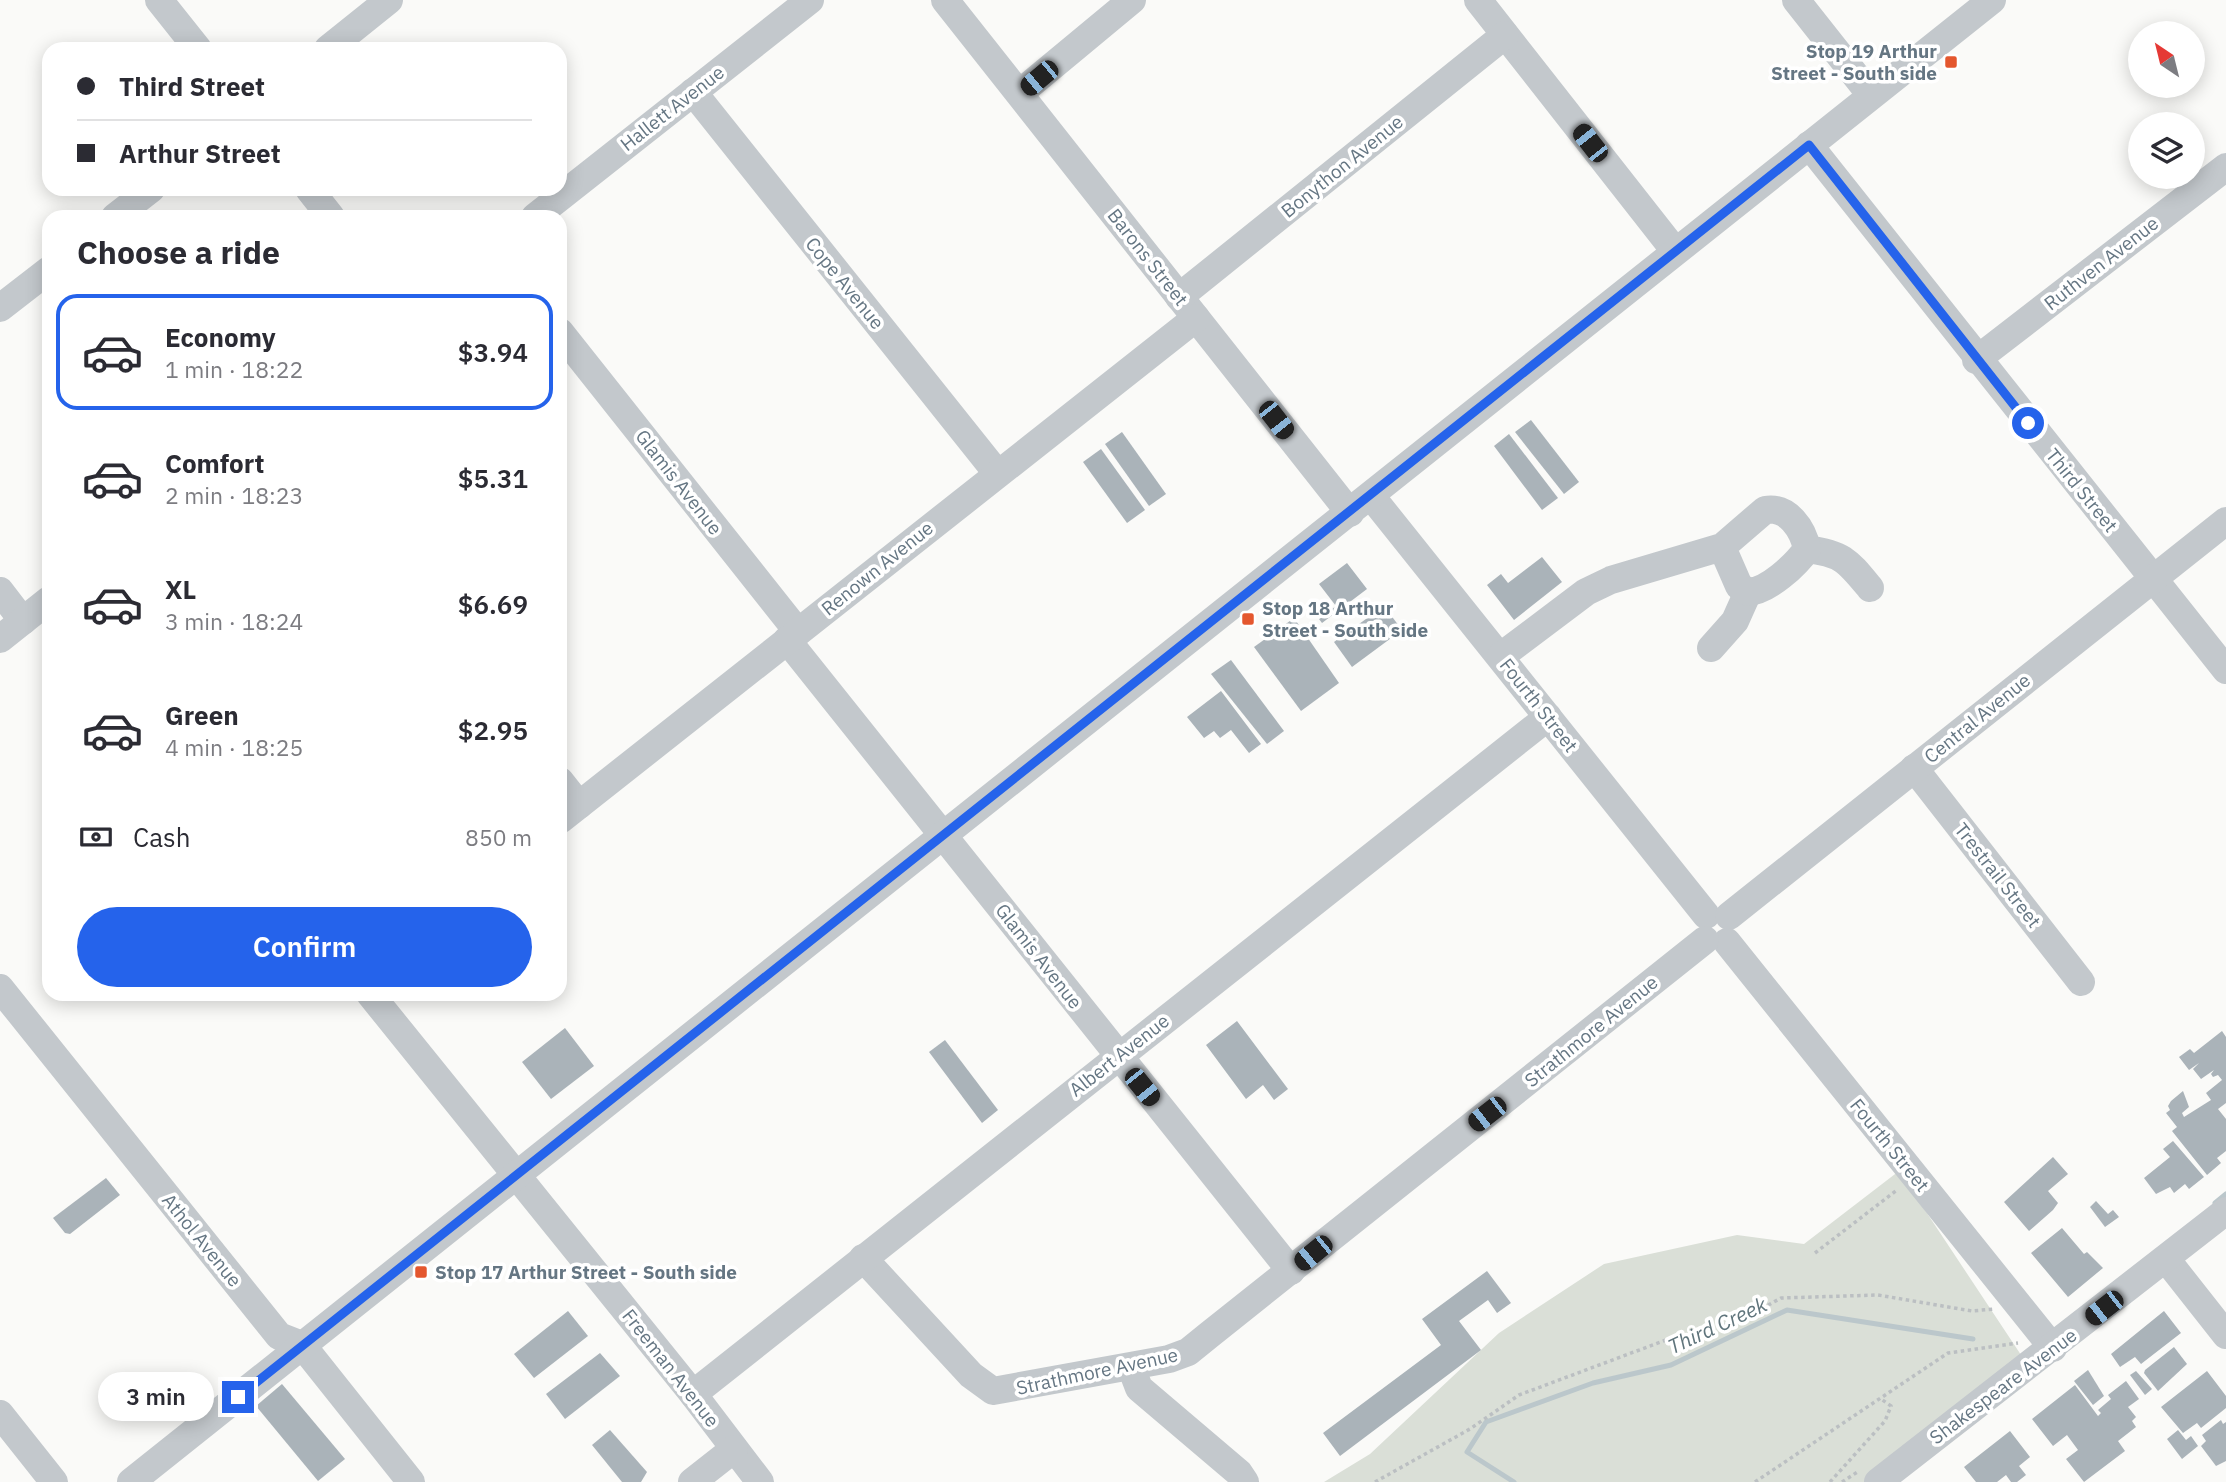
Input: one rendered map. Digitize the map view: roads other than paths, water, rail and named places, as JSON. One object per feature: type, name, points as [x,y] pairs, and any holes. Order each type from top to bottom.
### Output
[{"type":"street","points":[[159,0],[192,42]]},
{"type":"street","points":[[337,42],[389,0]]},
{"type":"street","name":"Hallett Avenue","points":[[567,192],[810,0]]},
{"type":"street","name":"Barons Street","points":[[945,0],[1187,308],[1361,504]]},
{"type":"street","points":[[1020,93],[1132,0]]},
{"type":"street","points":[[1478,0],[1675,251]]},
{"type":"street","points":[[1796,0],[1871,94]]},
{"type":"street","points":[[131,1482],[1992,0]]},
{"type":"street","name":"Bonython Avenue","points":[[1187,308],[1505,35]]},
{"type":"street","name":"Cope Avenue","points":[[693,92],[997,473]]},
{"type":"street","name":"Third Street","points":[[1809,145],[1976,360],[2226,670]]},
{"type":"street","name":"Ruthven Avenue","points":[[1976,360],[2226,167]]},
{"type":"street","points":[[125,210],[142,196]]},
{"type":"street","points":[[314,196],[326,210]]},
{"type":"street","name":"Hallett Avenue","points":[[544,210],[562,196]]},
{"type":"street","points":[[0,308],[42,275]]},
{"type":"street","name":"Renown Avenue","points":[[570,813],[997,473],[1187,308]]},
{"type":"street","name":"Glamis Avenue","points":[[567,341],[945,836],[1117,1056],[1291,1271]]},
{"type":"street","name":"Fourth Street","points":[[1361,504],[1501,656],[2050,1345]]},
{"type":"street","points":[[1501,656],[1586,592],[1611,580],[1722,547],[1759,513],[1773,509],[1781,511],[1797,525],[1807,549]]},
{"type":"street","name":"Central Avenue","points":[[1717,928],[2226,521]]},
{"type":"street","points":[[1722,547],[1739,586],[1748,592]]},
{"type":"street","points":[[1807,549],[1835,553],[1847,560],[1870,588]]},
{"type":"street","points":[[1711,648],[1735,621],[1748,592],[1763,587],[1796,564],[1807,549]]},
{"type":"street","points":[[0,591],[23,621]]},
{"type":"street","points":[[0,639],[42,606]]},
{"type":"street","name":"Albert Avenue","points":[[693,1394],[1548,717]]},
{"type":"street","name":"Trestrail Street","points":[[1914,768],[2081,982]]},
{"type":"street","name":"Strathmore Avenue","points":[[863,1258],[987,1389],[1005,1391],[1169,1359],[1188,1352],[1717,928]]},
{"type":"street","name":"Athol Avenue","points":[[0,988],[279,1336],[302,1345],[411,1482]]},
{"type":"street","name":"Freeman Avenue","points":[[376,1001],[693,1394],[760,1482]]},
{"type":"street","name":"Shakespeare Avenue","points":[[1878,1482],[1909,1472],[2050,1345],[2226,1211]]},
{"type":"street","points":[[2166,1259],[2226,1335]]},
{"type":"street","points":[[1131,1367],[1139,1388],[1239,1473],[1245,1482]]},
{"type":"street","points":[[0,1414],[54,1482]]},
{"type":"street","points":[[692,1482],[734,1449]]},
{"type":"waterway","name":"Third Creek","points":[[2215,1203],[2226,1194]]},
{"type":"waterway","name":"Third Creek","points":[[1514,1482],[1467,1452],[1486,1422],[1593,1383],[1671,1365],[1787,1310],[1973,1339]]},
{"type":"place","name":"Stop 19 Arthur Street - South side","points":[[1951,62]]},
{"type":"place","name":"Stop 18 Arthur Street - South side","points":[[1248,619]]},
{"type":"place","name":"Stop 17 Arthur Street - South side","points":[[421,1272]]}]
